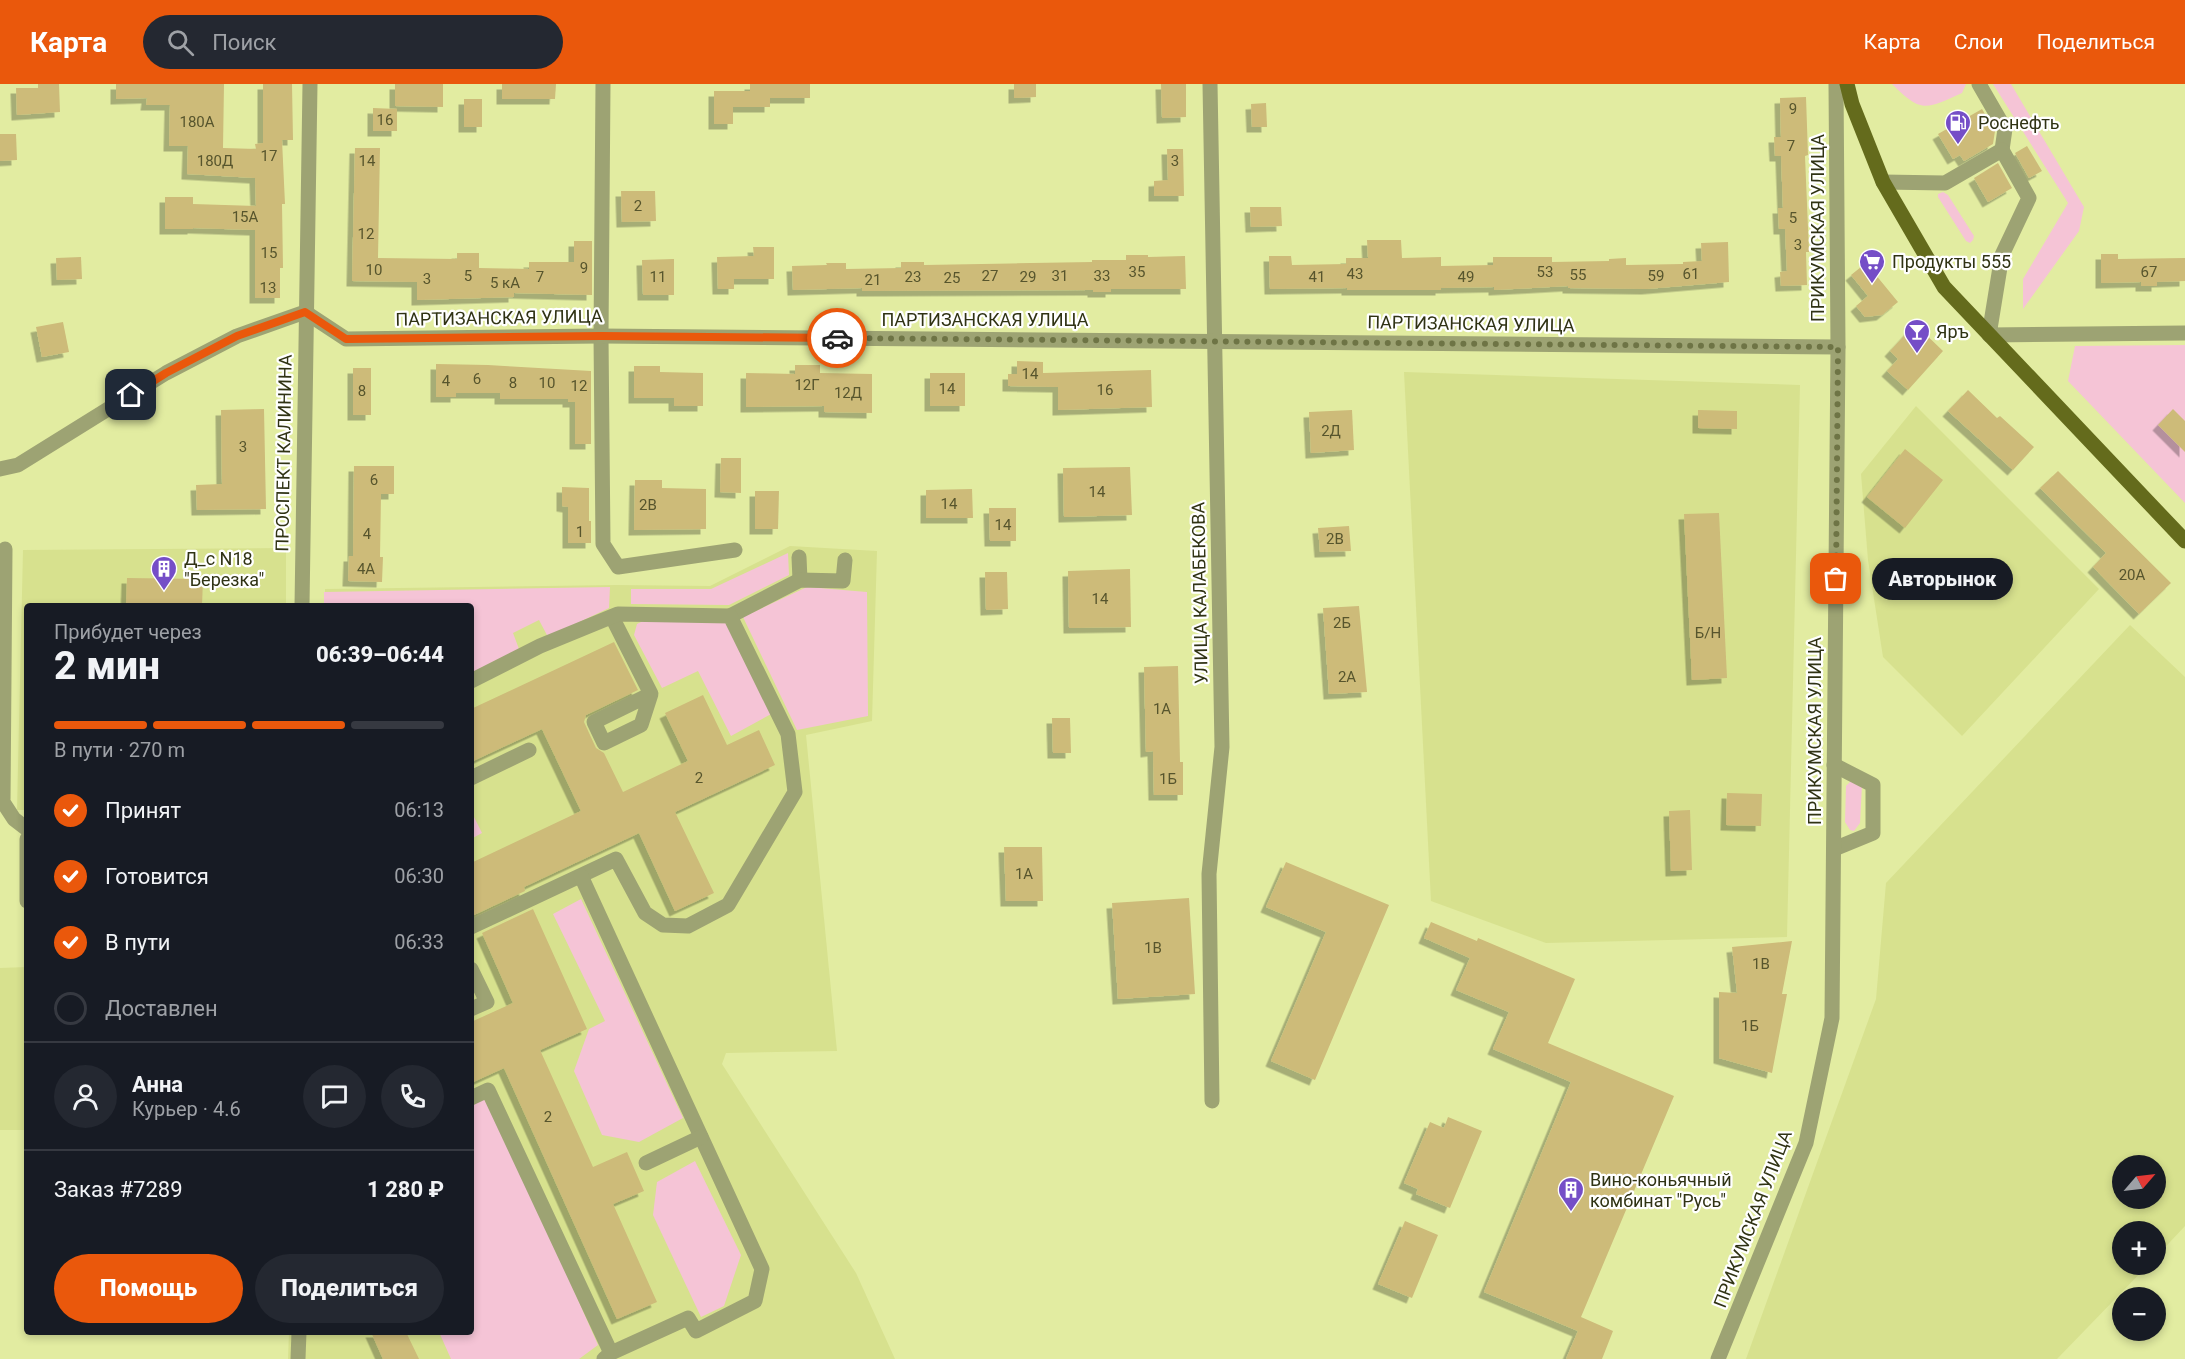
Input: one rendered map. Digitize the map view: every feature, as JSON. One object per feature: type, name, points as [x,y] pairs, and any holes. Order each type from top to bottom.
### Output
[{"type":"main road","points":[[1847,84],[1852,104],[1883,182],[1944,287],[2185,541]]},
{"type":"street","name":"ПРОСПЕКТ КАЛИНИНА","points":[[302,603],[310,84]]},
{"type":"street","points":[[603,84],[601,336],[603,544],[618,567],[735,550]]},
{"type":"street","name":"УЛИЦА КАЛАБЕКОВА","points":[[1210,84],[1222,747],[1209,874],[1212,1101]]},
{"type":"street","name":"ПРИКУМСКАЯ УЛИЦА","points":[[1718,1359],[1806,1143],[1832,1018],[1838,347],[1836,84]]},
{"type":"street","points":[[1979,84],[2005,129],[2002,150],[2029,198],[2002,255],[1989,335],[2185,333]]},
{"type":"street","points":[[1883,182],[1945,183],[2002,150]]},
{"type":"street","name":"ПАРТИЗАНСКАЯ УЛИЦА","points":[[305,312],[346,339],[601,336],[1838,347]]},
{"type":"street","points":[[0,469],[18,465],[166,373],[237,336],[305,312]]},
{"type":"street","points":[[5,549],[3,802],[14,819],[24,827]]},
{"type":"street","points":[[799,557],[800,580]]},
{"type":"street","points":[[474,679],[540,646],[618,614],[730,616],[800,580],[843,581],[845,560]]},
{"type":"street","points":[[474,926],[615,859],[645,913],[663,925],[687,926],[728,905],[795,792],[788,734],[730,616]]},
{"type":"street","points":[[612,617],[651,694]]},
{"type":"street","points":[[474,777],[530,750]]},
{"type":"street","points":[[1834,765],[1873,785],[1873,833],[1834,849]]},
{"type":"street","points":[[474,1097],[488,1090],[607,1356],[688,1318],[696,1331],[755,1301],[762,1269],[581,876]]},
{"type":"street","points":[[474,975],[487,1002],[474,1008]]},
{"type":"street","points":[[646,1163],[701,1137]]},
{"type":"street","points":[[298,1335],[298,1359]]},
{"type":"shaded area","points":[[1892,84],[1966,84],[1962,93],[1940,103],[1925,106],[1902,94]]},
{"type":"shaded area","points":[[1993,84],[2011,84],[2084,207],[2079,231],[2023,309],[2023,279],[2068,203]]},
{"type":"shaded area","points":[[1943,192],[1948,195],[1974,236],[1970,243],[1966,241],[1938,197],[1938,194]]},
{"type":"shaded area","points":[[2185,345],[2185,503],[2068,381],[2075,346]]},
{"type":"shaded area","points":[[1404,372],[1800,385],[1787,937],[1546,943],[1431,901]]},
{"type":"shaded area","points":[[1916,406],[2099,589],[1962,736],[1883,657],[1868,560],[1861,474]]},
{"type":"shaded area","points":[[790,546],[877,551],[872,721],[806,735],[837,1051],[726,1053],[722,1064],[856,1273],[895,1359],[288,1359],[289,1335],[474,1335],[474,603],[325,603],[325,589],[710,586]]},
{"type":"shaded area","points":[[286,548],[286,603],[24,603],[24,810],[17,810],[23,550]]},
{"type":"shaded area","points":[[788,553],[789,575],[729,605],[631,604],[631,589],[711,589]]},
{"type":"shaded area","points":[[610,587],[609,608],[548,637],[539,620],[513,633],[519,649],[474,672],[474,603],[324,603],[324,592]]},
{"type":"shaded area","points":[[807,587],[867,592],[868,716],[797,730],[743,617]]},
{"type":"shaded area","points":[[647,619],[726,621],[773,713],[731,736],[698,671],[662,688],[634,635],[637,624]]},
{"type":"shaded area","points":[[2130,625],[2185,677],[2185,1226],[2166,1246],[2166,1221],[2112,1221],[2112,1275],[2138,1275],[2127,1287],[2112,1287],[2112,1302],[2057,1359],[1746,1359],[1876,999],[1886,883]]},
{"type":"shaded area","points":[[1852,780],[1862,785],[1860,823],[1854,831],[1850,830],[1845,822],[1846,786]]},
{"type":"shaded area","points":[[474,817],[482,833],[474,837]]},
{"type":"shaded area","points":[[581,899],[683,1118],[639,1142],[602,1135],[574,1071],[589,1029],[605,1021],[553,914]]},
{"type":"shaded area","points":[[24,967],[24,1130],[0,1130],[0,968]]},
{"type":"shaded area","points":[[484,1087],[598,1345],[579,1359],[451,1359],[440,1335],[474,1335],[474,1092]]},
{"type":"shaded area","points":[[695,1161],[741,1255],[724,1306],[701,1317],[653,1215],[657,1182]]},
{"type":"building","points":[[38,84],[59,84],[60,112],[17,115],[16,88],[38,88]]},
{"type":"building","points":[[116,84],[224,84],[223,148],[256,149],[255,144],[263,143],[263,84],[292,84],[293,140],[282,140],[285,204],[282,204],[283,268],[280,268],[280,298],[255,298],[255,230],[165,229],[165,197],[193,197],[193,204],[256,206],[255,178],[187,174],[188,146],[169,146],[170,105],[146,105],[147,98],[116,99]]},
{"type":"building","points":[[395,84],[443,84],[443,107],[395,106]]},
{"type":"building","points":[[502,84],[556,84],[555,99],[502,99]]},
{"type":"building","points":[[750,84],[810,84],[810,98],[770,98],[770,107],[733,107],[733,124],[714,124],[714,91],[750,91]]},
{"type":"building","points":[[1014,84],[1036,84],[1036,97],[1014,98]]},
{"type":"building","points":[[1161,84],[1186,84],[1186,117],[1162,118]]},
{"type":"building","points":[[1806,97],[1808,155],[1805,156],[1809,252],[1806,252],[1807,285],[1781,286],[1780,272],[1787,271],[1785,229],[1779,229],[1778,208],[1783,208],[1781,156],[1775,156],[1774,137],[1781,137],[1780,98]]},
{"type":"building","points":[[464,99],[482,99],[482,127],[464,127]]},
{"type":"building","points":[[1266,103],[1267,127],[1252,127],[1251,104]]},
{"type":"building","points":[[373,108],[397,109],[397,131],[373,131]]},
{"type":"building","points":[[1982,109],[1995,131],[1993,144],[1964,161],[1960,155],[1953,159],[1938,134]]},
{"type":"building","points":[[0,134],[16,134],[17,160],[0,161]]},
{"type":"building","points":[[2027,146],[2042,171],[2029,178],[2015,153]]},
{"type":"building","points":[[355,148],[380,148],[378,258],[457,259],[457,253],[479,253],[479,268],[529,269],[529,262],[574,262],[574,241],[592,241],[592,295],[514,293],[514,297],[417,300],[417,282],[352,281]]},
{"type":"building","points":[[1167,149],[1183,149],[1184,196],[1154,196],[1154,181],[1168,180]]},
{"type":"building","points":[[1998,163],[2012,188],[1988,202],[1974,178]]},
{"type":"building","points":[[621,191],[655,191],[656,221],[622,222]]},
{"type":"building","points":[[1250,207],[1281,207],[1282,226],[1251,227]]},
{"type":"building","points":[[1367,240],[1401,240],[1402,258],[1441,257],[1441,266],[1493,265],[1493,257],[1552,257],[1552,262],[1609,261],[1609,259],[1626,258],[1626,265],[1683,264],[1683,262],[1702,261],[1701,243],[1728,242],[1729,282],[1647,289],[1568,288],[1568,286],[1494,290],[1494,287],[1441,288],[1441,290],[1270,289],[1269,256],[1291,256],[1292,265],[1346,264],[1346,258],[1368,258]]},
{"type":"building","points":[[753,247],[774,247],[774,279],[734,279],[734,289],[718,289],[717,257],[754,256]]},
{"type":"building","points":[[2101,254],[2118,254],[2118,259],[2185,258],[2185,281],[2157,282],[2157,286],[2141,286],[2141,282],[2101,283]]},
{"type":"building","points":[[1126,255],[1185,256],[1186,289],[1111,289],[1111,292],[1093,292],[1093,290],[862,291],[862,288],[793,290],[792,266],[846,263],[846,269],[901,268],[901,262],[924,262],[924,265],[1092,262],[1092,260],[1126,260]]},
{"type":"building","points":[[81,257],[82,279],[57,280],[56,258]]},
{"type":"building","points":[[674,259],[674,295],[643,295],[642,260]]},
{"type":"building","name":"Продукты 555","points":[[1866,263],[1898,302],[1882,315],[1865,317],[1856,306],[1868,296],[1851,275]]},
{"type":"building","points":[[63,322],[69,352],[42,357],[36,327]]},
{"type":"building","name":"Яръ","points":[[1915,324],[1943,351],[1908,390],[1887,371],[1898,359],[1890,351]]},
{"type":"building","points":[[1017,361],[1043,362],[1043,373],[1151,370],[1152,407],[1058,410],[1058,387],[1008,386],[1008,374],[1017,374]]},
{"type":"building","points":[[436,364],[591,371],[591,444],[575,444],[575,402],[568,402],[568,399],[500,399],[500,393],[456,393],[456,397],[436,397]]},
{"type":"building","points":[[795,365],[820,365],[820,373],[872,374],[872,413],[824,412],[824,406],[746,407],[746,373],[795,374]]},
{"type":"building","points":[[634,366],[660,366],[660,372],[703,373],[703,406],[674,406],[674,398],[634,398]]},
{"type":"building","points":[[353,368],[371,368],[371,415],[353,415]]},
{"type":"building","points":[[930,373],[965,373],[965,406],[930,406]]},
{"type":"building","points":[[1968,390],[1997,418],[2000,416],[2034,447],[2013,470],[1948,411]]},
{"type":"building","points":[[264,409],[266,509],[197,510],[196,485],[222,484],[221,410]]},
{"type":"building","points":[[2173,409],[2185,421],[2185,452],[2158,425]]},
{"type":"building","points":[[1352,410],[1354,450],[1311,453],[1309,412]]},
{"type":"building","points":[[1698,410],[1737,411],[1737,429],[1698,428]]},
{"type":"building","points":[[1905,449],[1943,480],[1905,528],[1867,497]]},
{"type":"building","points":[[721,458],[741,458],[741,493],[720,492]]},
{"type":"building","points":[[354,466],[394,466],[394,494],[381,494],[382,582],[348,581],[349,556],[353,556]]},
{"type":"building","points":[[1130,467],[1132,515],[1064,517],[1063,468]]},
{"type":"building","points":[[2058,471],[2171,583],[2139,614],[2093,567],[2106,553],[2040,488]]},
{"type":"building","points":[[635,480],[662,480],[662,488],[706,489],[706,529],[634,530]]},
{"type":"building","points":[[562,487],[589,488],[591,543],[568,543],[568,507],[562,506]]},
{"type":"building","points":[[972,489],[973,518],[926,518],[926,490]]},
{"type":"building","points":[[755,491],[779,491],[778,529],[755,529]]},
{"type":"building","points":[[989,508],[1016,508],[1016,541],[990,541]]},
{"type":"building","points":[[1719,513],[1727,678],[1692,680],[1684,514]]},
{"type":"building","points":[[1349,526],[1351,551],[1320,552],[1318,528]]},
{"type":"building","points":[[1130,569],[1131,627],[1069,628],[1068,571]]},
{"type":"building","points":[[985,572],[1007,572],[1008,609],[986,610]]},
{"type":"building","name":"Д_с N18 \"Березка\"","points":[[127,578],[203,579],[202,603],[126,603]]},
{"type":"building","points":[[1359,606],[1367,692],[1329,694],[1323,608]]},
{"type":"building","points":[[614,642],[638,690],[586,715],[584,722],[596,748],[604,753],[623,792],[688,761],[665,713],[703,695],[727,745],[759,730],[775,765],[675,812],[714,893],[675,911],[639,833],[524,887],[525,891],[474,915],[474,862],[581,811],[542,729],[474,761],[474,708]]},
{"type":"building","points":[[1178,666],[1183,795],[1154,795],[1153,751],[1146,752],[1144,667]]},
{"type":"building","points":[[1052,718],[1070,718],[1071,753],[1053,753]]},
{"type":"building","points":[[1727,793],[1762,794],[1761,826],[1726,825]]},
{"type":"building","points":[[1690,810],[1692,870],[1671,871],[1669,811]]},
{"type":"building","points":[[1004,847],[1042,847],[1043,901],[1006,901]]},
{"type":"building","points":[[1286,862],[1389,905],[1315,1080],[1271,1061],[1326,932],[1266,907]]},
{"type":"building","points":[[1189,898],[1195,994],[1118,999],[1112,903]]},
{"type":"building","points":[[533,909],[587,1029],[540,1050],[593,1167],[627,1152],[644,1191],[613,1204],[657,1302],[617,1319],[504,1068],[474,1082],[474,1021],[513,1003],[482,933]]},
{"type":"building","points":[[1431,922],[1477,941],[1478,938],[1575,979],[1548,1043],[1674,1096],[1581,1317],[1613,1331],[1602,1359],[1566,1359],[1578,1331],[1484,1292],[1571,1082],[1493,1049],[1509,1012],[1456,990],[1470,958],[1424,938]]},
{"type":"building","points":[[1792,941],[1782,994],[1787,994],[1772,1073],[1719,1058],[1719,992],[1737,993],[1732,947]]},
{"type":"building","points":[[1448,1117],[1482,1131],[1450,1208],[1416,1194],[1418,1189],[1404,1183],[1430,1122],[1444,1128]]},
{"type":"building","points":[[1405,1221],[1438,1235],[1412,1298],[1378,1284]]},
{"type":"building","points":[[372,1335],[407,1335],[419,1359],[383,1359]]},
{"type":"way so far","points":[[837,338],[1838,347],[1836,579]]},
{"type":"place","name":"Роснефть","points":[[1958,146]]},
{"type":"place","name":"Продукты 555","points":[[1872,285]]},
{"type":"place","name":"Яръ","points":[[1917,355]]},
{"type":"place","name":"Авторынок","points":[[1836,579]]},
{"type":"place","name":"Д_с N18 \"Березка\"","points":[[164,592]]},
{"type":"place","name":"Вино-коньячный комбинат \"Русь\"","points":[[1571,1213]]},
{"type":"route","points":[[131,395],[166,373],[237,336],[305,312],[346,339],[601,336],[837,338]]}]
